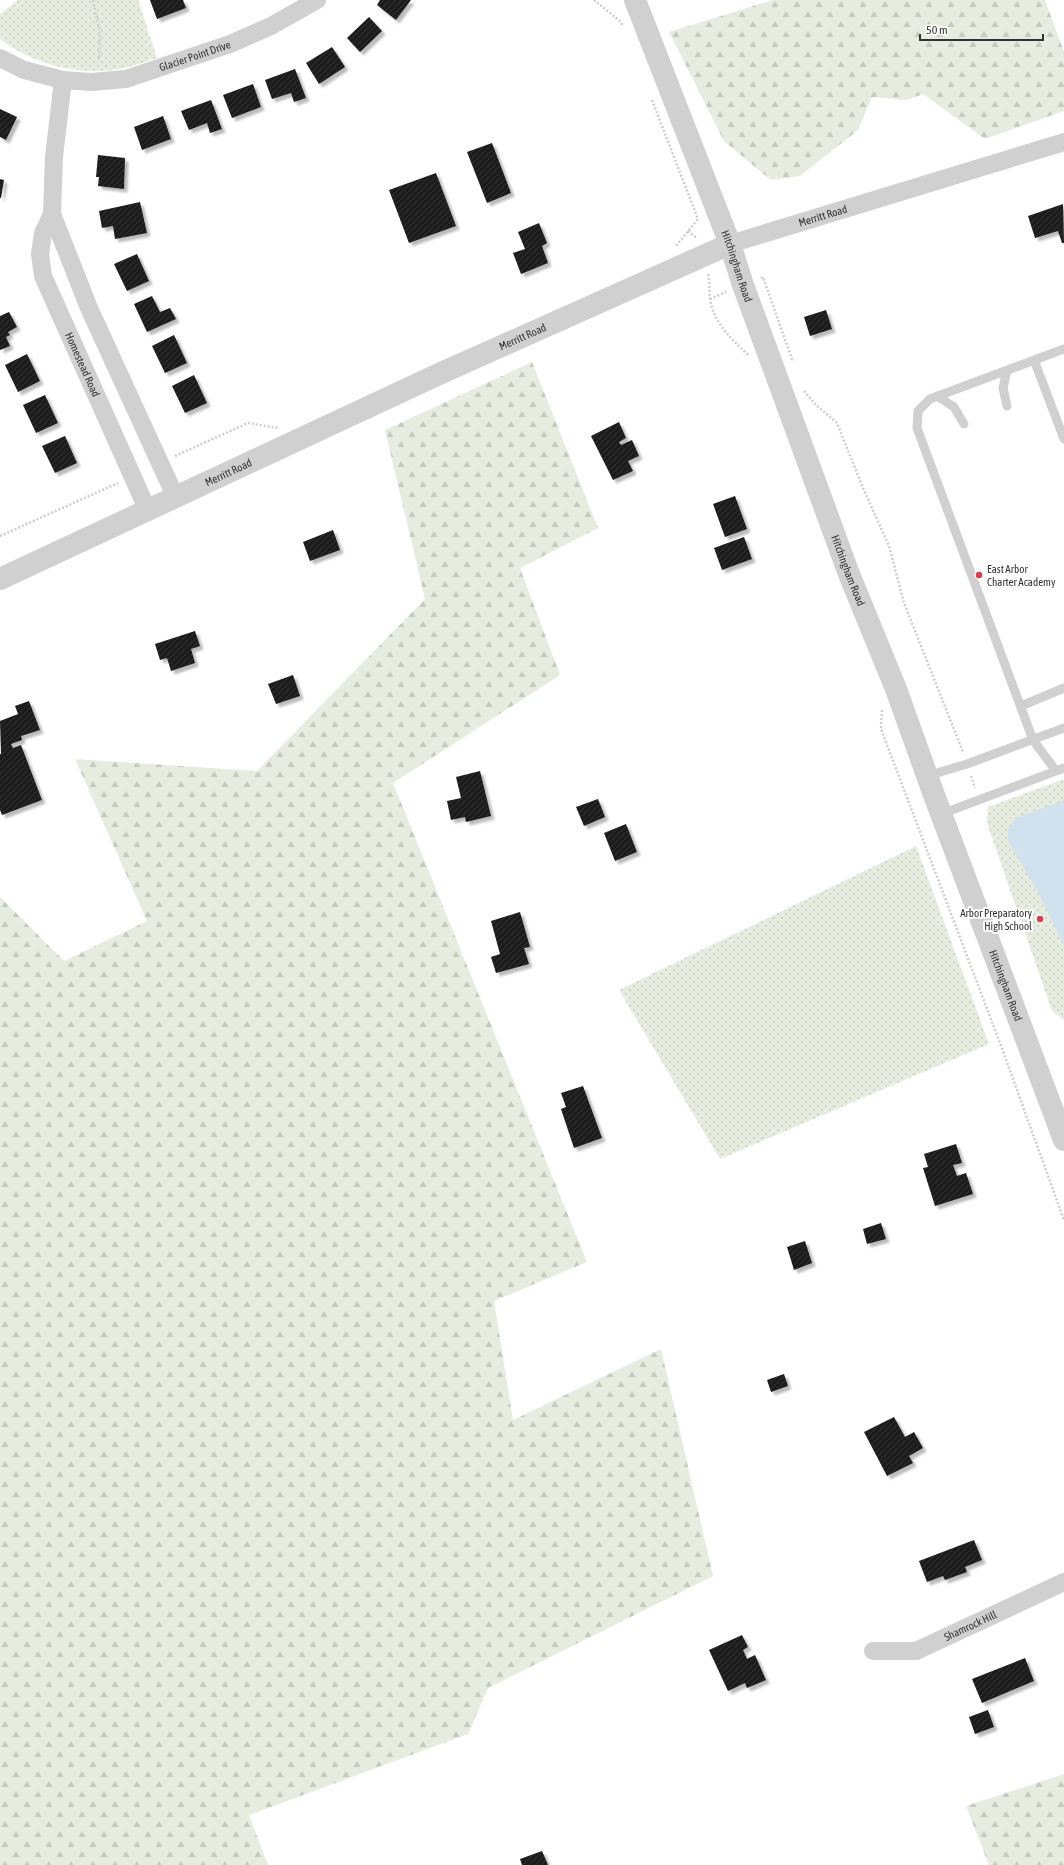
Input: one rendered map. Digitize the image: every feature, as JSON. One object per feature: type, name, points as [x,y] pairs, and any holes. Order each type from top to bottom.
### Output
[{"type":"street","name":"Glacier Point Drive","points":[[0,58],[24,70],[63,80],[91,82],[126,79],[189,59],[271,26],[317,0]]},
{"type":"street","name":"Hitchingham Road","points":[[635,0],[730,244],[743,285],[850,574],[896,689],[941,814],[1064,1140]]},
{"type":"street","name":"Homestead Road","points":[[63,80],[54,157],[52,214],[43,233],[40,254],[43,276],[148,511]]},
{"type":"street","name":"Merritt Road","points":[[0,579],[439,374],[730,244],[1064,142]]},
{"type":"street","name":"Homestead Road","points":[[52,214],[89,308],[176,498]]},
{"type":"street","name":"Shamrock Hill","points":[[873,1651],[916,1651],[1064,1582]]},
{"type":"lane","points":[[941,814],[1060,769],[1033,740],[916,428],[918,411],[930,399],[937,396],[1064,349]]},
{"type":"lane","points":[[1034,360],[1064,439]]},
{"type":"lane","points":[[1007,370],[1003,388],[1008,406]]},
{"type":"lane","points":[[937,396],[954,407],[964,424]]},
{"type":"lane","points":[[1021,706],[1064,688]]},
{"type":"lane","points":[[927,776],[967,764],[1064,728]]},
{"type":"path","points":[[93,0],[100,32],[99,60]]},
{"type":"path","points":[[594,0],[621,22],[624,29]]},
{"type":"path","points":[[650,95],[698,219],[674,248]]},
{"type":"path","points":[[688,231],[696,237],[703,256],[709,279],[710,299],[715,316],[723,330],[748,355],[751,363]]},
{"type":"path","points":[[710,299],[763,277],[794,363]]},
{"type":"path","points":[[802,385],[804,392],[816,405],[837,423],[863,488],[889,546],[904,604],[967,764],[979,799]]},
{"type":"path","points":[[170,458],[248,423],[280,429]]},
{"type":"path","points":[[0,536],[124,480]]},
{"type":"path","points":[[882,708],[881,729],[1000,1043],[1064,1220]]},
{"type":"green space","points":[[18,0],[138,0],[157,58],[133,66],[103,71],[72,69],[41,61],[13,48],[0,39],[0,14]]},
{"type":"green space","points":[[773,0],[1045,0],[1064,52],[1064,111],[985,139],[923,94],[906,100],[872,97],[858,130],[800,176],[771,180],[724,141],[669,32]]},
{"type":"green space","points":[[532,362],[598,528],[520,568],[560,675],[393,783],[587,1262],[494,1301],[513,1420],[661,1349],[713,1576],[488,1688],[468,1734],[249,1815],[268,1865],[0,1865],[0,897],[64,961],[147,921],[75,759],[257,771],[425,599],[385,430]]},
{"type":"green space","name":"Arbor Preparatory High School","points":[[1064,779],[1064,1020],[1052,1011],[987,823],[988,807]]},
{"type":"green space","points":[[916,846],[989,1044],[720,1159],[619,990]]},
{"type":"green space","points":[[1064,1774],[1064,1865],[989,1865],[966,1806]]},
{"type":"water","points":[[1064,800],[1064,946],[1037,890],[1008,841],[1008,829],[1015,818]]},
{"type":"building","points":[[150,0],[183,0],[186,8],[157,19]]},
{"type":"building","points":[[380,0],[411,0],[396,20],[377,5]]},
{"type":"building","points":[[369,17],[382,31],[360,52],[347,38]]},
{"type":"building","points":[[332,47],[345,67],[319,84],[306,63]]},
{"type":"building","points":[[295,69],[306,98],[294,102],[291,93],[272,99],[265,80]]},
{"type":"building","points":[[253,84],[261,107],[232,118],[223,95]]},
{"type":"building","points":[[211,100],[222,129],[210,133],[207,123],[189,130],[181,111]]},
{"type":"building","points":[[0,109],[17,117],[6,140],[0,137]]},
{"type":"building","points":[[163,116],[171,139],[142,150],[134,127]]},
{"type":"building","points":[[492,143],[511,193],[487,203],[467,152]]},
{"type":"building","points":[[98,155],[125,158],[124,189],[98,186],[99,177],[96,177]]},
{"type":"building","points":[[436,173],[456,226],[409,243],[389,190]]},
{"type":"building","points":[[0,179],[4,180],[1,198],[0,198]]},
{"type":"building","points":[[140,202],[147,233],[115,239],[113,226],[102,228],[99,211]]},
{"type":"building","points":[[1063,204],[1064,243],[1062,243],[1058,231],[1035,238],[1028,216]]},
{"type":"building","points":[[539,223],[547,243],[542,246],[548,263],[521,274],[513,253],[525,249],[518,232]]},
{"type":"building","points":[[137,254],[149,281],[127,291],[114,264]]},
{"type":"building","points":[[152,296],[160,312],[170,308],[176,319],[147,332],[134,304]]},
{"type":"building","points":[[826,310],[832,329],[810,336],[804,317]]},
{"type":"building","points":[[9,312],[17,327],[8,332],[10,335],[6,337],[10,346],[0,350],[0,316]]},
{"type":"building","points":[[174,335],[187,363],[165,373],[152,346]]},
{"type":"building","points":[[27,354],[40,381],[18,392],[5,365]]},
{"type":"building","points":[[194,375],[207,403],[185,413],[172,386]]},
{"type":"building","points":[[45,395],[58,423],[36,433],[23,405]]},
{"type":"building","points":[[619,422],[626,438],[619,442],[621,445],[632,440],[639,456],[628,461],[633,471],[613,480],[591,436]]},
{"type":"building","points":[[65,436],[77,463],[55,473],[42,446]]},
{"type":"building","points":[[735,496],[747,529],[725,537],[713,504]]},
{"type":"building","points":[[333,530],[340,550],[310,561],[303,542]]},
{"type":"building","points":[[744,537],[752,559],[722,570],[714,548]]},
{"type":"building","points":[[195,631],[200,646],[191,649],[195,663],[171,671],[167,658],[160,660],[155,644]]},
{"type":"building","points":[[293,675],[300,696],[276,704],[268,684]]},
{"type":"building","points":[[29,701],[40,730],[21,736],[22,740],[11,744],[13,748],[21,745],[42,800],[2,815],[0,810],[0,721],[18,714],[15,706]]},
{"type":"building","points":[[480,771],[491,816],[466,822],[465,817],[451,820],[447,801],[461,798],[456,777]]},
{"type":"building","points":[[598,799],[605,817],[584,826],[576,807]]},
{"type":"building","points":[[626,824],[637,852],[615,861],[604,833]]},
{"type":"building","points":[[520,912],[530,947],[524,948],[529,964],[496,973],[491,957],[500,954],[491,921]]},
{"type":"building","points":[[583,1086],[602,1138],[574,1148],[561,1109],[566,1107],[561,1093]]},
{"type":"building","points":[[956,1144],[962,1163],[953,1165],[957,1176],[966,1173],[973,1194],[935,1206],[923,1168],[928,1167],[924,1154]]},
{"type":"building","points":[[881,1223],[886,1239],[867,1244],[863,1229]]},
{"type":"building","points":[[805,1241],[812,1263],[794,1270],[787,1247]]},
{"type":"building","points":[[784,1374],[788,1386],[771,1392],[767,1380]]},
{"type":"building","points":[[894,1417],[905,1437],[914,1432],[923,1448],[909,1456],[913,1463],[887,1476],[864,1432]]},
{"type":"building","points":[[974,1540],[982,1560],[965,1567],[967,1572],[945,1580],[943,1576],[927,1582],[919,1561]]},
{"type":"building","points":[[742,1635],[748,1647],[743,1650],[747,1659],[755,1655],[766,1680],[747,1688],[745,1683],[728,1691],[709,1650]]},
{"type":"building","points":[[1025,1658],[1034,1681],[982,1703],[972,1679]]},
{"type":"building","points":[[988,1710],[994,1727],[975,1734],[969,1717]]},
{"type":"building","points":[[542,1851],[548,1865],[522,1865],[520,1859]]},
{"type":"place","name":"East Arbor Charter Academy","points":[[979,575]]},
{"type":"place","name":"Arbor Preparatory High School","points":[[1040,919]]}]
